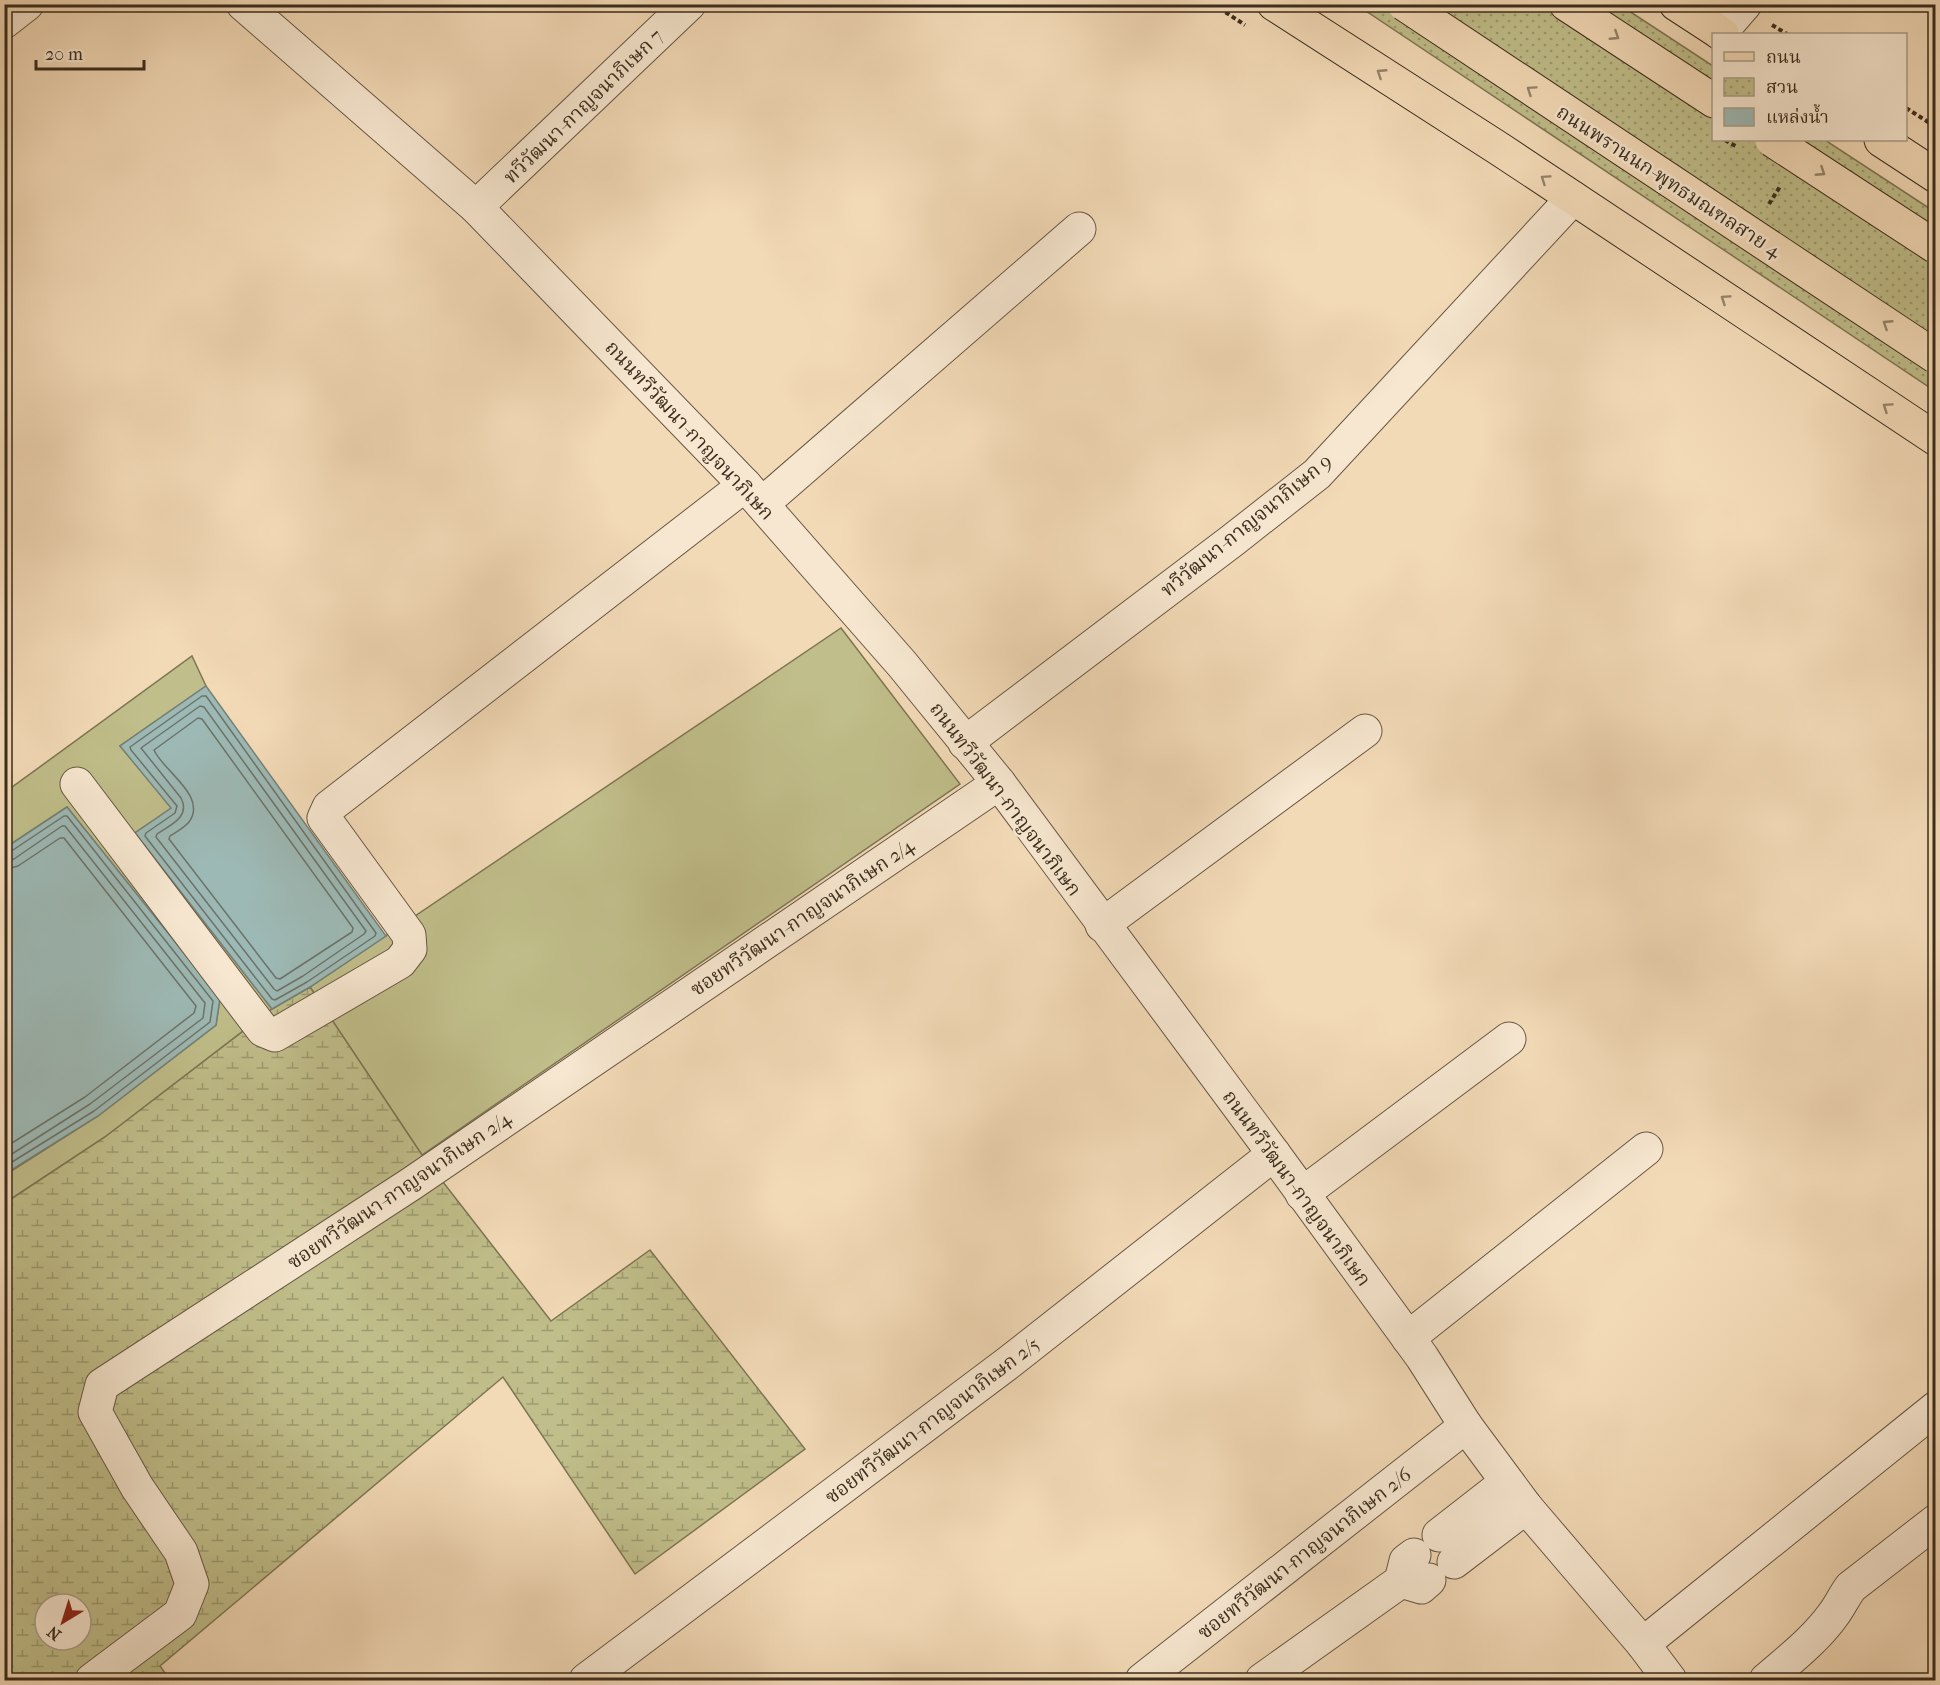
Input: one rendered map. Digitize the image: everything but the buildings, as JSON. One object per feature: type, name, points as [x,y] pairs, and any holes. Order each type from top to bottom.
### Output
[{"type":"main road","points":[[1274,4],[1573,198],[1935,439]]},
{"type":"main road","name":"ถนนพรานนก-พุทธมณฑลสาย 4","points":[[1404,4],[1935,357]]},
{"type":"main road","points":[[1566,4],[1712,100]]},
{"type":"main road","points":[[1676,4],[1720,33]]},
{"type":"main road","points":[[1774,141],[1935,247]]},
{"type":"main road","points":[[1882,141],[1935,176]]},
{"type":"street","points":[[4,22],[27,4]]},
{"type":"street","name":"ถนนทวีวัฒนา-กาญจนาภิเษก","points":[[243,4],[476,207],[753,495],[902,664],[999,783],[1408,1338],[1466,1426],[1516,1494],[1643,1644],[1670,1680]]},
{"type":"street","name":"ทวีวัฒนา-กาญจนาภิเษก 7","points":[[476,207],[689,4]]},
{"type":"street","points":[[1722,33],[1745,4]]},
{"type":"street","name":"ทวีวัฒนา-กาญจนาภิเษก 9","points":[[965,743],[1317,474],[1573,198]]},
{"type":"street","points":[[77,784],[263,1030],[275,1035],[400,963],[410,949],[409,935],[324,818],[329,807],[753,495],[1079,229]]},
{"type":"street","points":[[1102,925],[1365,731]]},
{"type":"street","name":"ซอยทวีวัฒนา-กาญจนาภิเษก 2/4","points":[[92,1680],[180,1614],[192,1584],[181,1552],[138,1487],[95,1412],[102,1385],[411,1184],[999,783]]},
{"type":"street","points":[[1302,1194],[1509,1040]]},
{"type":"street","points":[[1408,1338],[1646,1149]]},
{"type":"street","name":"ซอยทวีวัฒนา-กาญจนาภิเษก 2/5","points":[[586,1680],[1008,1363],[1274,1155]]},
{"type":"street","points":[[1643,1644],[1935,1408]]},
{"type":"street","name":"ซอยทวีวัฒนา-กาญจนาภิเษก 2/6","points":[[1142,1680],[1466,1426]]},
{"type":"street","points":[[1262,1680],[1427,1563],[1516,1494]]},
{"type":"street","points":[[1766,1680],[1812,1638],[1834,1614],[1843,1596],[1851,1587],[1935,1521]]},
{"type":"path","points":[[1907,109],[1935,127]]},
{"type":"green space","points":[[1357,5],[1620,5],[1712,65],[1712,141],[1827,141],[1935,212],[1935,391]]},
{"type":"green space","points":[[841,628],[960,784],[422,1155],[310,987]]},
{"type":"green space","points":[[192,656],[206,686],[120,746],[172,808],[135,833],[272,1009],[105,1137],[5,1203],[5,1175],[98,1116],[216,1025],[220,999],[67,807],[5,848],[4,793]]},
{"type":"green space","points":[[310,987],[422,1155],[551,1321],[650,1250],[805,1449],[635,1574],[503,1377],[160,1666],[170,1680],[5,1680],[5,1203],[105,1137],[272,1009]]},
{"type":"water","points":[[206,686],[386,936],[310,987],[272,1009],[135,833],[171,808],[120,746]]},
{"type":"water","points":[[67,807],[220,998],[216,1025],[98,1116],[5,1174],[5,848]]}]
